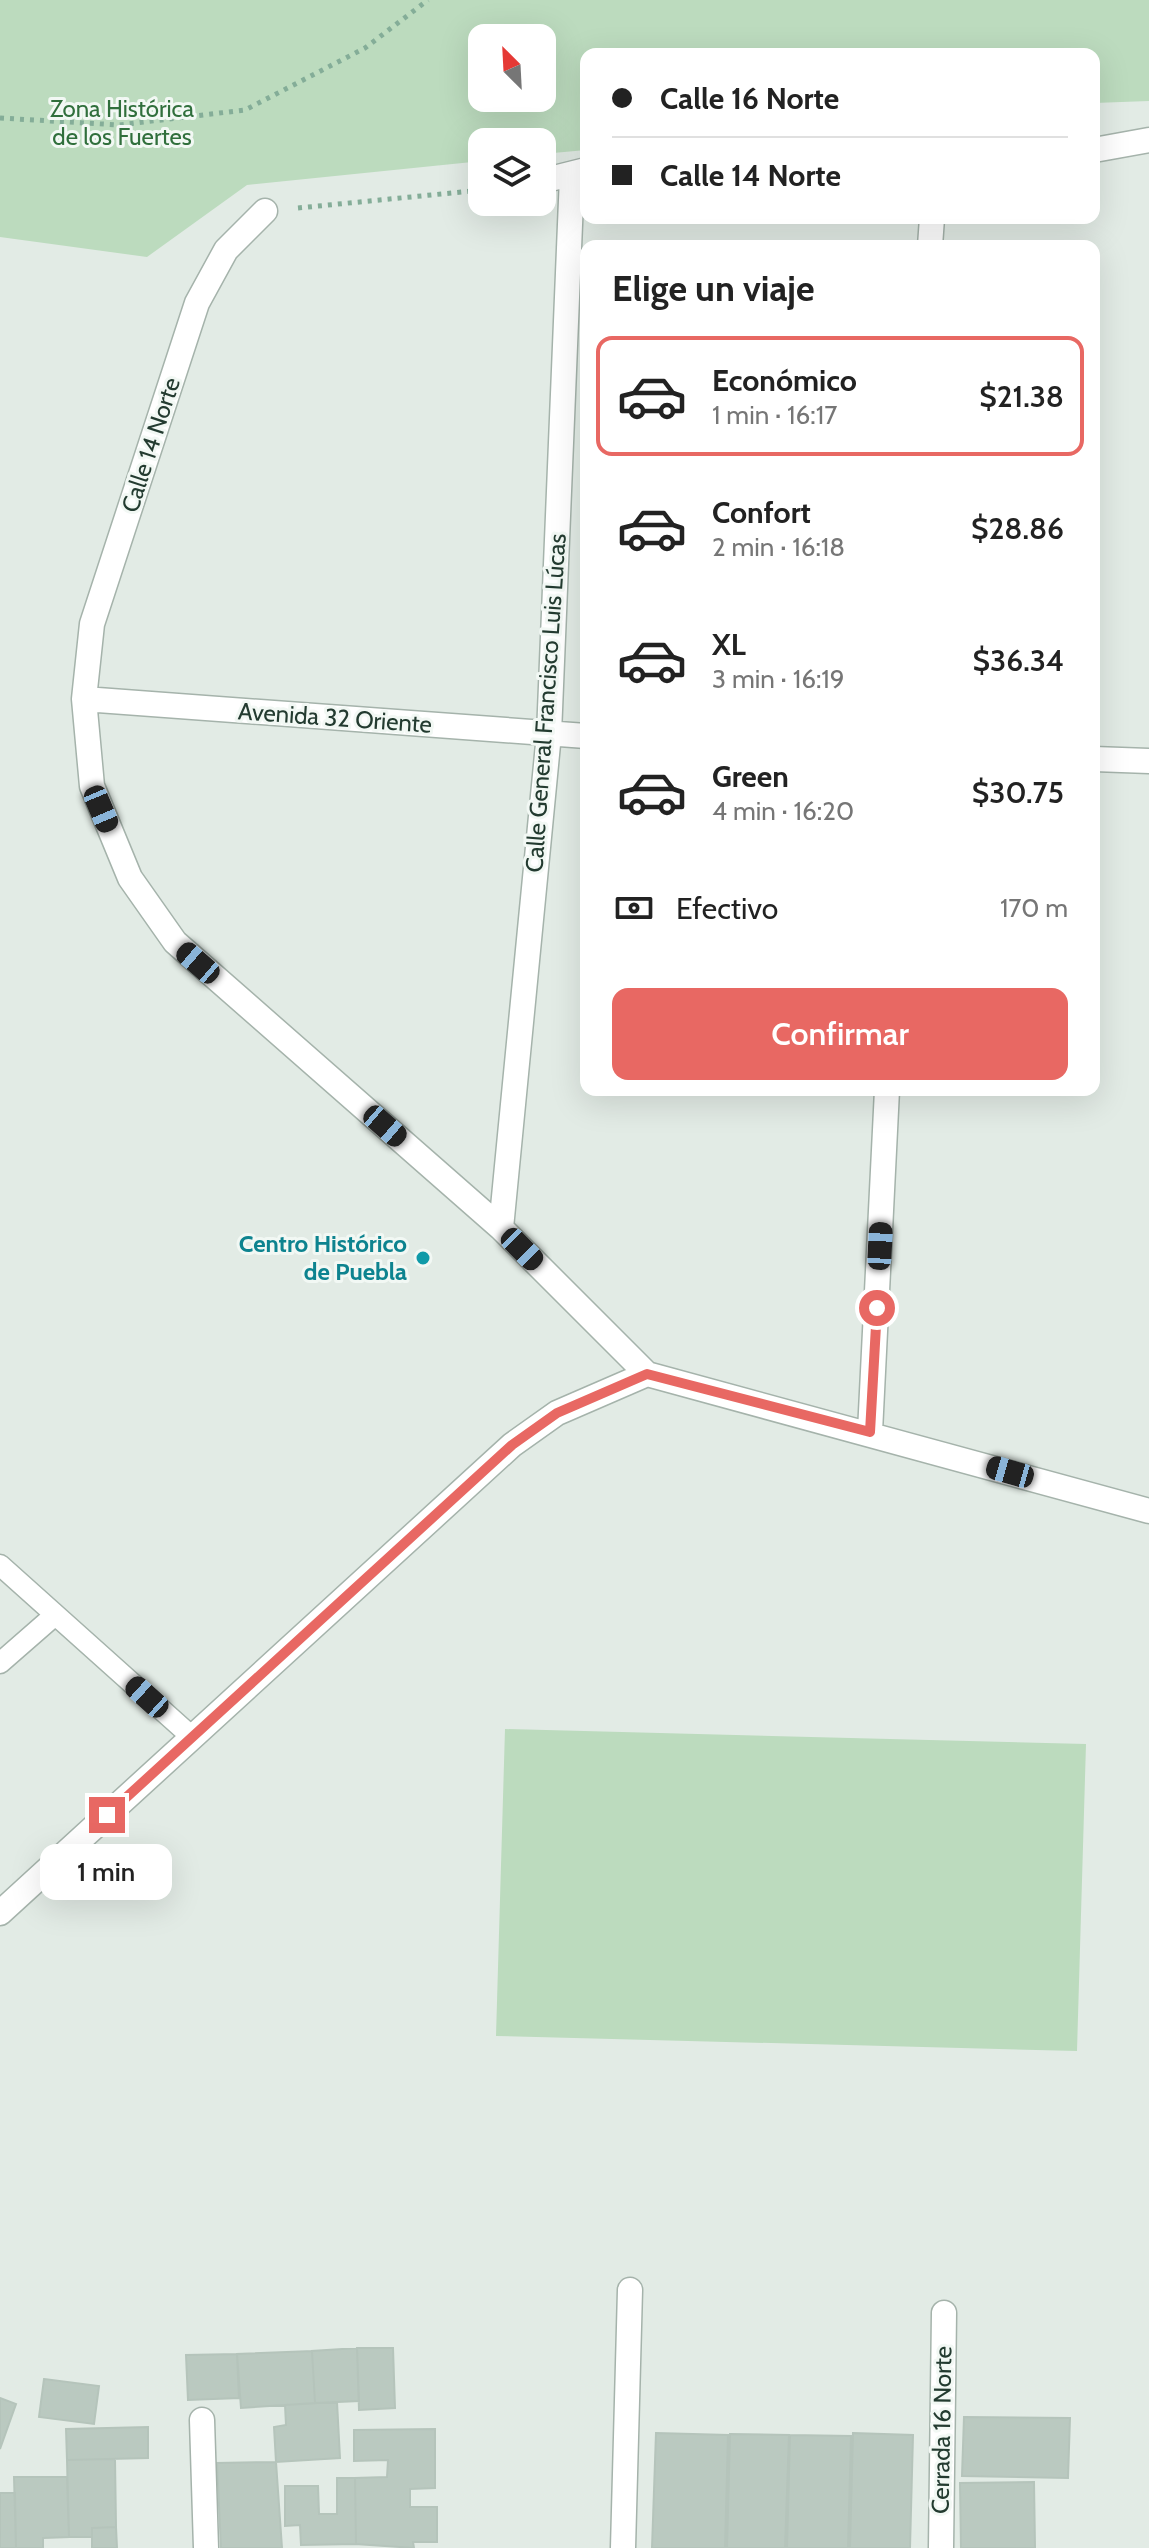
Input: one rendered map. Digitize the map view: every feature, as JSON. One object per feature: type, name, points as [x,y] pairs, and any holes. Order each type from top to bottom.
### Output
[{"type":"street","points":[[1100,149],[1149,140]]},
{"type":"street","points":[[556,178],[579,173]]},
{"type":"street","name":"Calle General Francisco Luis Lúcas","points":[[501,1228],[549,734],[579,173]]},
{"type":"street","name":"Calle 14 Norte","points":[[265,211],[226,250],[197,303],[92,624],[84,699],[92,786],[130,878],[175,942],[501,1228],[647,1374]]},
{"type":"street","name":"Avenida 32 Oriente","points":[[84,699],[580,736]]},
{"type":"street","points":[[1100,759],[1149,761]]},
{"type":"street","points":[[870,1432],[887,1096]]},
{"type":"street","points":[[0,1913],[512,1445],[557,1413],[647,1374],[870,1432],[1149,1511]]},
{"type":"street","points":[[623,2548],[630,2290]]},
{"type":"street","name":"Cerrada 16 Norte","points":[[941,2548],[944,2313]]},
{"type":"street","points":[[202,2420],[206,2548]]},
{"type":"lane","points":[[0,1565],[192,1737]]},
{"type":"lane","points":[[0,1663],[55,1615]]},
{"type":"path","points":[[0,118],[119,125],[245,110],[365,48],[428,0]]},
{"type":"path","points":[[265,211],[468,191]]},
{"type":"green space","name":"Zona Histórica de los Fuertes","points":[[0,0],[1149,0],[1149,101],[1100,103],[1100,48],[580,48],[580,151],[556,153],[556,128],[468,128],[468,162],[247,185],[147,257],[0,237]]},
{"type":"green space","points":[[505,1729],[1086,1744],[1077,2051],[496,2036]]},
{"type":"building","points":[[357,2348],[359,2401],[315,2403],[312,2351]]},
{"type":"building","points":[[357,2348],[393,2348],[395,2408],[359,2410]]},
{"type":"building","points":[[312,2351],[315,2403],[241,2408],[237,2354]]},
{"type":"building","points":[[237,2354],[239,2398],[188,2400],[186,2355]]},
{"type":"building","points":[[44,2379],[99,2386],[94,2424],[39,2417]]},
{"type":"building","points":[[0,2398],[16,2404],[0,2449]]},
{"type":"building","points":[[337,2402],[340,2458],[276,2462],[274,2427],[286,2425],[285,2405]]},
{"type":"building","points":[[964,2417],[1070,2418],[1068,2478],[962,2476]]},
{"type":"building","points":[[148,2427],[148,2458],[67,2460],[66,2429]]},
{"type":"building","points":[[435,2429],[435,2488],[410,2489],[410,2507],[437,2507],[437,2542],[413,2542],[414,2548],[356,2544],[355,2478],[387,2477],[388,2460],[354,2461],[354,2430]]},
{"type":"building","points":[[656,2433],[728,2435],[725,2548],[652,2548]]},
{"type":"building","points":[[853,2433],[913,2435],[910,2548],[850,2548]]},
{"type":"building","points":[[730,2434],[789,2435],[785,2548],[727,2548]]},
{"type":"building","points":[[790,2435],[851,2436],[848,2548],[787,2548]]},
{"type":"building","points":[[115,2459],[116,2527],[92,2528],[92,2537],[69,2537],[67,2460]]},
{"type":"building","points":[[276,2462],[282,2548],[221,2548],[217,2463]]},
{"type":"building","points":[[14,2477],[67,2477],[69,2537],[43,2538],[43,2548],[16,2548]]},
{"type":"building","points":[[337,2478],[355,2478],[356,2544],[301,2545],[300,2525],[285,2526],[285,2486],[318,2486],[319,2514],[337,2514]]},
{"type":"building","points":[[1034,2482],[1035,2548],[961,2548],[960,2483]]},
{"type":"building","points":[[0,2493],[15,2493],[16,2548],[0,2548]]},
{"type":"building","points":[[116,2527],[117,2548],[92,2548],[92,2528]]},
{"type":"place","name":"Centro Histórico de Puebla","points":[[423,1258]]},
{"type":"route","points":[[107,1815],[512,1445],[557,1413],[647,1374],[870,1432],[877,1308]]}]
